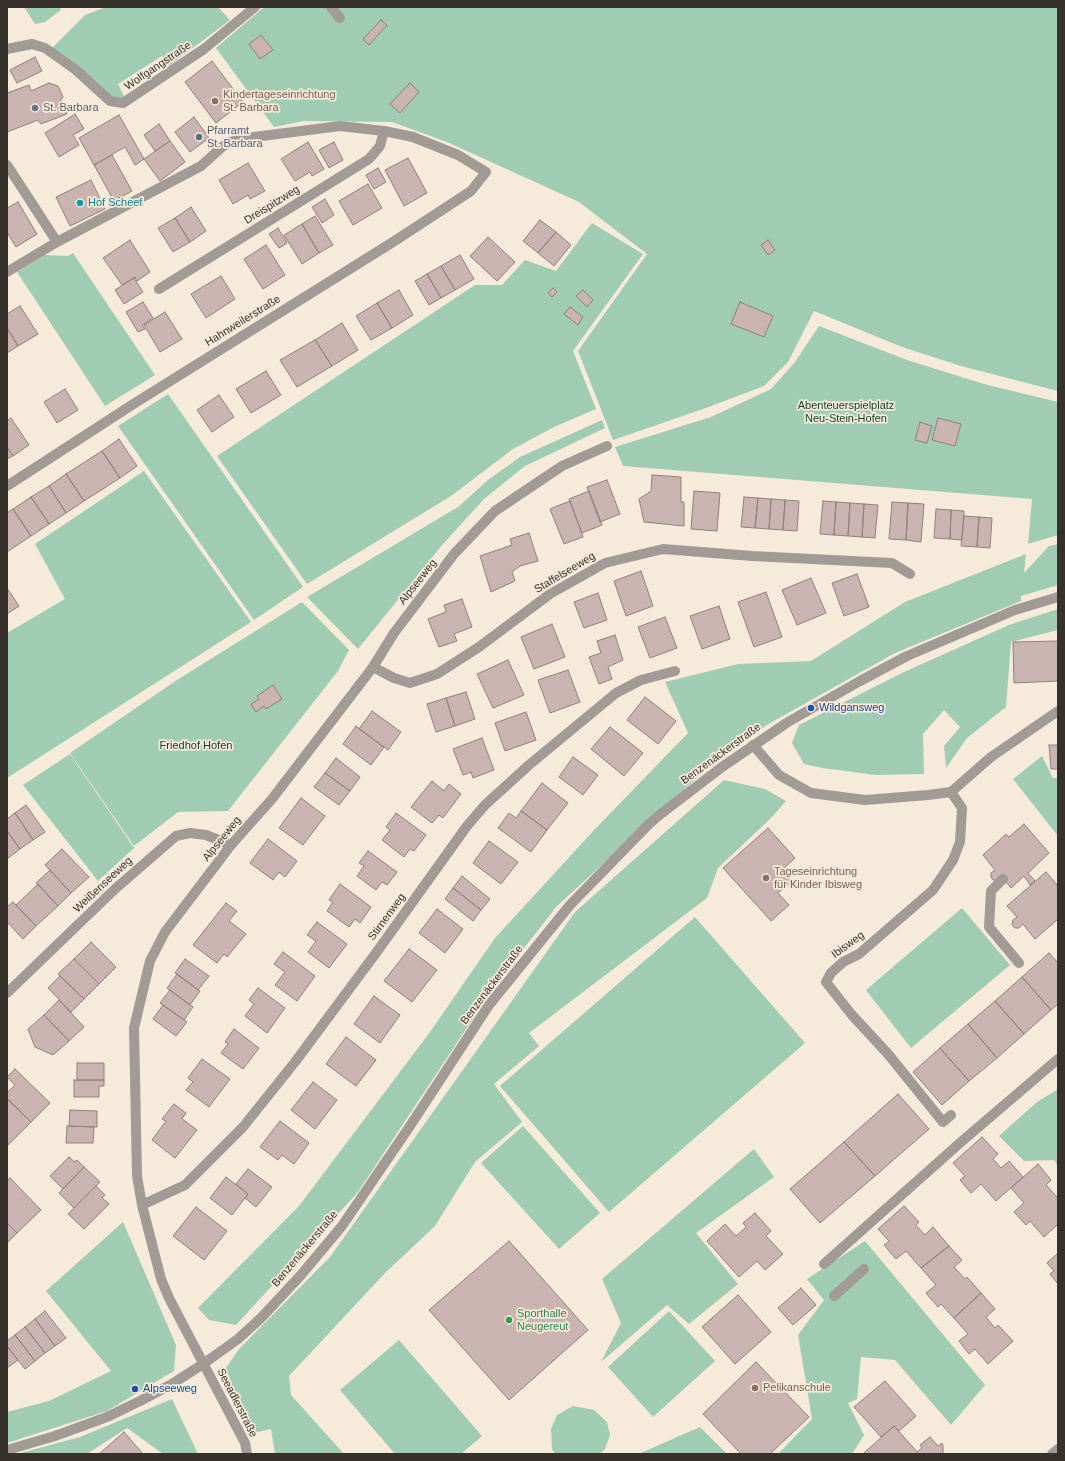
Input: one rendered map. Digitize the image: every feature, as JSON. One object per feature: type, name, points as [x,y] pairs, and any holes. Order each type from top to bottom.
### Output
[{"type":"street","name":"Wolfgangstraße","points":[[7,49],[32,44],[44,48],[76,70],[110,101],[123,103],[204,49],[255,7]]},
{"type":"street","points":[[331,7],[340,18]]},
{"type":"street","points":[[7,272],[57,242],[201,166],[222,147],[230,142],[254,137],[340,126],[384,130]]},
{"type":"street","name":"Hahnweilerstraße","points":[[7,486],[471,191],[486,172],[458,155],[413,137],[384,130]]},
{"type":"street","name":"Dreispitzweg","points":[[159,289],[369,159],[380,146],[384,130]]},
{"type":"street","points":[[7,165],[57,242]]},
{"type":"street","name":"Alpseeweg","points":[[203,1364],[169,1298],[161,1279],[142,1205],[137,1176],[134,1028],[150,961],[166,932],[231,845],[272,799],[373,667],[394,633],[450,560],[495,511],[562,466],[607,446]]},
{"type":"street","name":"Staffelseeweg","points":[[373,667],[394,678],[410,683],[437,674],[479,647],[550,594],[605,563],[663,549],[752,556],[892,562],[910,574]]},
{"type":"street","name":"Benzenäckerstraße","points":[[7,1450],[55,1436],[107,1417],[140,1401],[172,1384],[203,1364],[238,1339],[261,1318],[301,1275],[342,1226],[410,1126],[489,1005],[570,905],[649,824],[722,767],[753,745],[811,708],[907,656],[1015,610],[1058,597]]},
{"type":"street","name":"Stirnenweg","points":[[142,1205],[185,1185],[243,1127],[376,953],[467,826],[485,805],[528,765],[616,693],[641,680],[676,672]]},
{"type":"street","points":[[753,745],[779,775],[811,793],[865,800],[951,792],[991,756],[1058,711]]},
{"type":"street","name":"Ibisweg","points":[[951,792],[962,808],[960,842],[953,860],[933,890],[859,954],[843,962],[831,973],[826,982],[852,1015],[888,1054],[943,1122],[951,1115]]},
{"type":"street","name":"Weißenseeweg","points":[[7,993],[115,889],[176,836],[190,833],[206,835],[231,845]]},
{"type":"street","points":[[1003,879],[991,890],[989,927],[1019,963]]},
{"type":"street","points":[[824,1264],[961,1142],[1058,1059]]},
{"type":"street","points":[[834,1296],[864,1269]]},
{"type":"street","name":"Seeadlerstraße","points":[[203,1364],[245,1443],[247,1454]]},
{"type":"street","points":[[1052,1454],[1058,1449]]},
{"type":"green space","points":[[24,7],[59,7],[61,10],[45,22],[35,24]]},
{"type":"green space","points":[[106,7],[218,7],[230,20],[169,66],[162,56],[118,84],[125,98],[112,97],[52,48],[85,15]]},
{"type":"green space","points":[[264,7],[1058,7],[1058,391],[961,366],[902,347],[814,311],[788,362],[764,386],[613,440],[578,351],[647,254],[579,202],[447,142],[392,122],[304,121],[274,127],[216,48]]},
{"type":"green space","points":[[592,223],[643,254],[573,351],[596,409],[554,427],[513,449],[451,496],[307,584],[217,456],[475,285],[502,285],[525,260],[556,271]]},
{"type":"green space","points":[[73,253],[155,375],[105,406],[17,272],[45,255],[68,256]]},
{"type":"green space","name":"Abenteuerspielplatz Neu-Stein-Hofen","points":[[819,326],[907,360],[984,384],[1058,402],[1058,535],[1028,544],[1032,499],[623,466],[615,447],[711,417],[771,389],[795,362]]},
{"type":"green space","points":[[168,394],[303,587],[254,620],[118,426]]},
{"type":"green space","points":[[602,420],[605,428],[525,466],[484,499],[443,544],[358,649],[307,597],[458,507],[488,480],[520,457]]},
{"type":"green space","points":[[144,471],[251,622],[7,778],[7,633],[65,599],[35,544]]},
{"type":"green space","points":[[1058,544],[1058,585],[1021,596],[1021,601],[895,653],[765,726],[710,766],[557,906],[496,984],[358,1192],[236,1325],[209,1320],[198,1308],[299,1206],[430,1032],[495,938],[596,828],[688,733],[665,682],[738,664],[811,661],[905,602],[1026,554],[1024,573],[1049,546]]},
{"type":"green space","name":"Friedhof Hofen","points":[[302,602],[349,650],[338,671],[228,811],[178,812],[134,846],[70,753],[177,680]]},
{"type":"green space","points":[[1058,609],[1058,630],[1011,642],[1006,707],[967,738],[946,768],[944,746],[960,727],[944,710],[923,734],[924,774],[876,775],[822,768],[804,764],[792,743],[799,725],[904,672],[1009,625]]},
{"type":"green space","points":[[70,754],[134,848],[98,881],[23,785]]},
{"type":"green space","points":[[1042,756],[1053,778],[1058,778],[1058,836],[1013,779]]},
{"type":"green space","points":[[724,780],[765,789],[786,801],[770,819],[718,868],[707,898],[529,1033],[539,1046],[494,1084],[522,1122],[475,1162],[435,1226],[385,1273],[289,1376],[291,1395],[344,1454],[275,1454],[271,1429],[249,1434],[226,1368],[239,1349],[330,1257],[575,912]]},
{"type":"green space","points":[[962,908],[1010,965],[911,1048],[866,990]]},
{"type":"green space","points":[[695,917],[805,1043],[609,1212],[500,1086]]},
{"type":"green space","points":[[1058,1089],[1058,1166],[1054,1160],[1024,1161],[999,1136],[1037,1102]]},
{"type":"green space","points":[[523,1126],[600,1213],[559,1249],[481,1163]]},
{"type":"green space","points":[[754,1149],[774,1177],[696,1233],[738,1284],[689,1324],[667,1305],[601,1362],[621,1323],[602,1279]]},
{"type":"green space","points":[[123,1222],[176,1345],[174,1371],[107,1411],[7,1443],[7,1412],[49,1401],[111,1371],[46,1291]]},
{"type":"green space","points":[[865,1241],[985,1385],[951,1425],[895,1360],[861,1357],[857,1399],[848,1403],[864,1435],[852,1454],[778,1454],[812,1419],[798,1335],[824,1300],[807,1279]]},
{"type":"green space","points":[[669,1311],[715,1361],[653,1417],[608,1367]]},
{"type":"green space","points":[[399,1340],[482,1436],[461,1454],[395,1454],[340,1390]]},
{"type":"green space","points":[[172,1399],[198,1454],[163,1454],[127,1428],[87,1454],[17,1454],[80,1437]]},
{"type":"green space","points":[[573,1406],[594,1410],[607,1422],[610,1435],[605,1449],[600,1454],[555,1454],[552,1449],[551,1429],[557,1415]]},
{"type":"green space","points":[[700,1427],[727,1454],[638,1454],[643,1452]]},
{"type":"building","points":[[381,20],[387,25],[369,45],[363,39]]},
{"type":"building","points":[[261,35],[273,50],[260,59],[249,44]]},
{"type":"building","points":[[35,57],[42,71],[17,83],[10,70]]},
{"type":"building","points":[[212,61],[243,102],[216,123],[185,82]]},
{"type":"building","name":"St. Barbara","points":[[49,83],[58,86],[63,97],[60,101],[67,114],[41,124],[38,120],[7,132],[7,93],[29,85],[31,91]]},
{"type":"building","points":[[410,83],[419,92],[400,113],[390,104]]},
{"type":"building","points":[[75,114],[84,129],[73,135],[79,145],[59,157],[45,133]]},
{"type":"building","points":[[119,115],[144,159],[135,165],[125,147],[94,165],[79,138]]},
{"type":"building","points":[[194,117],[209,138],[190,152],[175,132]]},
{"type":"building","points":[[159,124],[170,141],[155,151],[144,135]]},
{"type":"building","points":[[170,141],[185,162],[160,181],[144,159]]},
{"type":"building","points":[[308,142],[324,169],[312,176],[310,172],[295,181],[281,159]]},
{"type":"building","points":[[334,142],[343,160],[329,168],[319,150]]},
{"type":"building","points":[[112,155],[132,191],[114,201],[94,165]]},
{"type":"building","points":[[408,158],[427,193],[404,206],[385,170]]},
{"type":"building","points":[[248,163],[265,191],[250,199],[248,195],[233,204],[219,180]]},
{"type":"building","points":[[378,168],[386,182],[374,189],[366,175]]},
{"type":"building","name":"Hof Scheef","points":[[91,180],[105,209],[70,226],[56,197]]},
{"type":"building","points":[[368,184],[382,208],[353,225],[339,201]]},
{"type":"building","points":[[325,199],[334,215],[322,223],[312,207]]},
{"type":"building","points":[[18,202],[37,234],[16,247],[7,232],[7,208]]},
{"type":"building","points":[[191,207],[206,231],[190,242],[175,218]]},
{"type":"building","points":[[315,216],[333,245],[319,253],[302,224]]},
{"type":"building","points":[[175,218],[190,242],[173,252],[158,228]]},
{"type":"building","points":[[540,220],[556,232],[538,253],[523,241]]},
{"type":"building","points":[[302,224],[319,253],[302,264],[284,235]]},
{"type":"building","points":[[278,228],[287,243],[279,248],[269,234]]},
{"type":"building","points":[[556,232],[571,245],[554,266],[538,253]]},
{"type":"building","points":[[488,237],[515,262],[497,281],[470,256]]},
{"type":"building","points":[[130,240],[150,272],[137,281],[135,277],[122,285],[103,258]]},
{"type":"building","points":[[768,240],[775,250],[768,255],[761,245]]},
{"type":"building","points":[[266,245],[285,275],[263,289],[244,259]]},
{"type":"building","points":[[460,255],[474,279],[455,290],[441,266]]},
{"type":"building","points":[[441,266],[455,290],[441,298],[427,274]]},
{"type":"building","points":[[427,274],[441,298],[429,305],[415,281]]},
{"type":"building","points":[[221,276],[235,299],[206,318],[191,294]]},
{"type":"building","points":[[134,278],[143,292],[124,304],[115,290]]},
{"type":"building","points":[[553,288],[557,292],[552,297],[548,293]]},
{"type":"building","points":[[399,290],[413,315],[392,328],[377,303]]},
{"type":"building","points":[[583,290],[593,300],[587,307],[576,296]]},
{"type":"building","points":[[143,302],[153,318],[142,325],[145,329],[138,332],[126,312]]},
{"type":"building","points":[[740,302],[773,316],[764,337],[731,324]]},
{"type":"building","points":[[377,303],[392,328],[371,340],[356,316]]},
{"type":"building","points":[[20,306],[38,334],[18,346],[7,328],[7,314]]},
{"type":"building","points":[[570,307],[583,317],[578,325],[564,314]]},
{"type":"building","points":[[165,312],[182,339],[160,352],[144,325]]},
{"type":"building","points":[[342,323],[358,350],[332,366],[315,340]]},
{"type":"building","points":[[7,328],[18,346],[7,353]]},
{"type":"building","points":[[315,340],[332,366],[297,387],[280,360]]},
{"type":"building","points":[[266,371],[281,395],[251,413],[236,389]]},
{"type":"building","points":[[65,389],[78,410],[57,423],[44,402]]},
{"type":"building","points":[[219,395],[234,417],[212,432],[197,410]]},
{"type":"building","points":[[11,418],[29,445],[13,456],[7,447],[7,421]]},
{"type":"building","points":[[938,418],[961,424],[955,446],[932,440]]},
{"type":"building","points":[[920,422],[932,426],[927,443],[915,440]]},
{"type":"building","points":[[119,439],[137,466],[120,478],[102,451]]},
{"type":"building","points":[[7,447],[13,456],[7,459]]},
{"type":"building","points":[[102,451],[120,478],[84,501],[66,474]]},
{"type":"building","points":[[66,474],[84,501],[66,513],[49,486]]},
{"type":"building","points":[[652,475],[681,477],[681,502],[684,502],[684,526],[644,522],[639,499],[651,491]]},
{"type":"building","points":[[607,480],[620,514],[600,522],[587,487]]},
{"type":"building","points":[[49,486],[66,513],[49,524],[31,497]]},
{"type":"building","points":[[589,491],[602,525],[582,533],[569,499]]},
{"type":"building","points":[[694,491],[720,493],[717,531],[691,529]]},
{"type":"building","points":[[31,497],[49,524],[31,536],[13,509]]},
{"type":"building","points":[[744,497],[758,498],[755,528],[741,527]]},
{"type":"building","points":[[758,498],[771,499],[769,529],[755,528]]},
{"type":"building","points":[[771,499],[785,500],[783,530],[769,529]]},
{"type":"building","points":[[785,500],[799,501],[797,531],[783,530]]},
{"type":"building","points":[[570,501],[583,537],[564,544],[550,509]]},
{"type":"building","points":[[823,501],[836,502],[834,535],[820,534]]},
{"type":"building","points":[[836,502],[850,503],[848,536],[834,535]]},
{"type":"building","points":[[892,502],[908,503],[906,540],[889,539]]},
{"type":"building","points":[[850,503],[864,504],[862,537],[848,536]]},
{"type":"building","points":[[908,503],[924,504],[921,542],[906,540]]},
{"type":"building","points":[[864,504],[878,505],[875,538],[862,537]]},
{"type":"building","points":[[13,509],[31,536],[7,552],[7,513]]},
{"type":"building","points":[[936,509],[951,510],[950,539],[934,538]]},
{"type":"building","points":[[951,510],[964,511],[962,540],[950,539]]},
{"type":"building","points":[[964,516],[979,517],[977,547],[961,546]]},
{"type":"building","points":[[979,517],[992,518],[990,548],[977,547]]},
{"type":"building","points":[[529,533],[538,561],[520,566],[512,572],[515,581],[491,592],[480,556],[512,545],[510,539]]},
{"type":"building","points":[[641,571],[653,606],[626,616],[614,581]]},
{"type":"building","points":[[857,574],[869,607],[844,616],[832,583]]},
{"type":"building","points":[[811,578],[826,613],[797,625],[782,590]]},
{"type":"building","points":[[7,588],[19,606],[7,614]]},
{"type":"building","points":[[766,592],[782,637],[754,647],[738,602]]},
{"type":"building","points":[[598,593],[607,620],[584,628],[574,602]]},
{"type":"building","points":[[462,599],[472,627],[454,634],[457,641],[439,647],[428,619],[446,612],[444,605]]},
{"type":"building","points":[[719,606],[730,639],[702,649],[690,616]]},
{"type":"building","points":[[665,617],[677,648],[650,658],[638,627]]},
{"type":"building","points":[[552,624],[565,657],[534,669],[521,637]]},
{"type":"building","points":[[615,635],[623,660],[608,667],[612,679],[599,684],[589,657],[601,653],[597,641]]},
{"type":"building","points":[[1058,641],[1058,681],[1014,683],[1013,642]]},
{"type":"building","points":[[508,660],[524,695],[493,708],[477,674]]},
{"type":"building","points":[[568,670],[580,702],[550,713],[538,680]]},
{"type":"building","points":[[273,685],[282,699],[266,709],[264,706],[256,712],[251,704],[259,699],[257,696]]},
{"type":"building","points":[[466,692],[475,719],[455,726],[446,698]]},
{"type":"building","points":[[645,697],[676,721],[658,744],[627,720]]},
{"type":"building","points":[[446,698],[455,726],[436,732],[427,704]]},
{"type":"building","points":[[372,711],[401,732],[388,750],[359,729]]},
{"type":"building","points":[[526,712],[536,740],[505,751],[495,723]]},
{"type":"building","points":[[356,726],[384,747],[371,765],[343,744]]},
{"type":"building","points":[[610,727],[643,753],[624,776],[591,749]]},
{"type":"building","points":[[482,738],[494,770],[473,778],[471,772],[463,775],[453,749]]},
{"type":"building","points":[[1049,745],[1058,745],[1058,769],[1051,769]]},
{"type":"building","points":[[573,757],[598,775],[583,795],[559,777]]},
{"type":"building","points":[[336,758],[360,777],[350,791],[325,773]]},
{"type":"building","points":[[325,773],[350,791],[339,805],[314,787]]},
{"type":"building","points":[[432,781],[444,791],[449,784],[461,794],[443,818],[439,815],[432,823],[411,807]]},
{"type":"building","points":[[542,783],[568,803],[547,830],[521,811]]},
{"type":"building","points":[[301,798],[325,816],[303,845],[279,828]]},
{"type":"building","points":[[26,805],[45,832],[33,840],[15,813]]},
{"type":"building","points":[[521,811],[547,830],[531,852],[498,828],[509,813],[516,818]]},
{"type":"building","points":[[15,813],[33,840],[20,849],[7,831],[7,819]]},
{"type":"building","points":[[396,813],[426,835],[414,851],[410,849],[404,857],[382,840],[390,830],[386,827]]},
{"type":"building","points":[[1024,824],[1049,853],[1028,873],[1035,881],[1030,885],[1024,876],[1011,888],[1001,876],[996,880],[993,880],[991,873],[995,870],[983,855],[1006,834],[1009,837]]},
{"type":"building","points":[[768,828],[795,858],[782,870],[792,881],[778,893],[789,905],[771,921],[723,868]]},
{"type":"building","points":[[7,831],[20,849],[7,859]]},
{"type":"building","points":[[268,839],[297,861],[285,877],[279,872],[273,880],[250,863]]},
{"type":"building","points":[[489,841],[518,862],[501,884],[473,863]]},
{"type":"building","points":[[62,849],[89,877],[71,893],[45,865]]},
{"type":"building","points":[[368,851],[397,872],[387,885],[382,882],[376,890],[357,876],[364,866],[359,863]]},
{"type":"building","points":[[50,870],[71,893],[58,906],[36,883]]},
{"type":"building","points":[[1046,872],[1058,886],[1058,919],[1035,939],[1023,924],[1019,928],[1015,928],[1012,925],[1013,920],[1017,917],[1007,906]]},
{"type":"building","points":[[462,876],[490,899],[481,910],[453,888]]},
{"type":"building","points":[[38,884],[58,906],[36,926],[16,905]]},
{"type":"building","points":[[340,884],[371,907],[360,923],[355,919],[349,927],[327,911],[333,902],[329,900]]},
{"type":"building","points":[[453,888],[481,910],[473,921],[445,899]]},
{"type":"building","points":[[13,902],[36,926],[23,939],[7,922],[7,907]]},
{"type":"building","points":[[226,903],[237,911],[229,921],[246,934],[227,957],[224,954],[217,963],[193,945]]},
{"type":"building","points":[[437,909],[463,929],[445,953],[419,933]]},
{"type":"building","points":[[317,922],[347,944],[329,968],[308,952],[316,941],[307,935]]},
{"type":"building","points":[[91,942],[116,967],[99,984],[74,959]]},
{"type":"building","points":[[409,949],[437,970],[412,1002],[384,981]]},
{"type":"building","points":[[283,952],[315,976],[297,1001],[275,985],[285,972],[274,964]]},
{"type":"building","points":[[1049,953],[1058,963],[1058,1004],[1051,1010],[1022,977]]},
{"type":"building","points":[[74,959],[99,984],[84,999],[58,974]]},
{"type":"building","points":[[185,959],[209,976],[198,990],[175,973]]},
{"type":"building","points":[[177,974],[200,991],[190,1005],[167,988]]},
{"type":"building","points":[[60,976],[84,999],[71,1012],[48,988]]},
{"type":"building","points":[[1022,977],[1051,1010],[1024,1034],[995,1001]]},
{"type":"building","points":[[258,988],[285,1008],[267,1033],[245,1016],[254,1004],[249,1000]]},
{"type":"building","points":[[170,990],[193,1007],[184,1020],[160,1003]]},
{"type":"building","points":[[374,996],[400,1015],[380,1043],[354,1024]]},
{"type":"building","points":[[59,1000],[84,1027],[69,1041],[44,1015]]},
{"type":"building","points":[[995,1001],[1024,1034],[997,1058],[968,1024]]},
{"type":"building","points":[[163,1005],[187,1022],[176,1036],[153,1019]]},
{"type":"building","points":[[44,1015],[69,1041],[53,1055],[35,1047],[28,1029]]},
{"type":"building","points":[[968,1024],[997,1058],[969,1081],[940,1048]]},
{"type":"building","points":[[234,1029],[259,1048],[243,1069],[221,1053],[228,1044],[225,1042]]},
{"type":"building","points":[[346,1037],[376,1060],[356,1086],[326,1064]]},
{"type":"building","points":[[940,1048],[969,1081],[942,1105],[913,1072]]},
{"type":"building","points":[[202,1059],[230,1079],[209,1107],[186,1090],[193,1082],[188,1078]]},
{"type":"building","points":[[77,1063],[104,1063],[104,1080],[77,1080]]},
{"type":"building","points":[[15,1069],[50,1103],[31,1122],[7,1099],[7,1093],[15,1085],[7,1077]]},
{"type":"building","points":[[74,1080],[104,1080],[104,1086],[99,1086],[99,1097],[74,1097]]},
{"type":"building","points":[[313,1082],[337,1100],[315,1129],[291,1110]]},
{"type":"building","points":[[898,1094],[929,1129],[875,1176],[844,1142]]},
{"type":"building","points":[[9,1100],[31,1122],[7,1146],[7,1102]]},
{"type":"building","points":[[174,1104],[186,1113],[182,1119],[197,1130],[175,1158],[152,1140],[166,1121],[162,1119]]},
{"type":"building","points":[[70,1110],[97,1111],[97,1127],[69,1126]]},
{"type":"building","points":[[280,1121],[309,1143],[294,1164],[282,1155],[278,1160],[260,1147]]},
{"type":"building","points":[[67,1126],[94,1127],[93,1143],[66,1143]]},
{"type":"building","points":[[982,1137],[998,1154],[993,1159],[1001,1168],[1009,1161],[1023,1177],[996,1201],[981,1184],[971,1193],[960,1180],[965,1176],[953,1163]]},
{"type":"building","points":[[844,1142],[875,1176],[820,1223],[790,1189]]},
{"type":"building","points":[[69,1157],[75,1162],[77,1160],[84,1167],[63,1189],[50,1176]]},
{"type":"building","points":[[1038,1164],[1051,1180],[1046,1185],[1058,1198],[1058,1224],[1044,1237],[1030,1221],[1026,1225],[1014,1212],[1024,1203],[1011,1188]]},
{"type":"building","points":[[84,1167],[100,1182],[74,1208],[59,1193]]},
{"type":"building","points":[[248,1169],[272,1187],[256,1207],[245,1198],[248,1194],[236,1184]]},
{"type":"building","points":[[226,1177],[248,1194],[232,1215],[210,1198]]},
{"type":"building","points":[[10,1178],[41,1210],[17,1233],[7,1223],[7,1182]]},
{"type":"building","points":[[96,1186],[105,1195],[102,1198],[109,1204],[84,1229],[68,1214]]},
{"type":"building","points":[[904,1206],[919,1222],[916,1225],[925,1235],[933,1227],[949,1246],[921,1268],[906,1251],[896,1259],[884,1245],[889,1241],[878,1229]]},
{"type":"building","points":[[196,1207],[227,1231],[204,1260],[173,1236]]},
{"type":"building","points":[[755,1213],[771,1231],[766,1236],[783,1254],[765,1270],[757,1261],[739,1277],[707,1241],[725,1224],[736,1236],[746,1227],[743,1223]]},
{"type":"building","points":[[7,1223],[17,1233],[7,1243]]},
{"type":"building","name":"Sporthalle Neugereut","points":[[509,1241],[588,1330],[509,1400],[429,1310]]},
{"type":"building","points":[[949,1246],[962,1260],[954,1267],[965,1279],[967,1277],[981,1293],[954,1318],[941,1304],[938,1307],[926,1293],[936,1285],[921,1268]]},
{"type":"building","points":[[1058,1253],[1058,1284],[1050,1274],[1054,1271],[1047,1263]]},
{"type":"building","points":[[801,1288],[816,1305],[793,1325],[778,1308]]},
{"type":"building","points":[[981,1293],[995,1309],[986,1317],[995,1328],[998,1325],[1013,1341],[988,1364],[975,1349],[969,1354],[959,1341],[968,1334],[954,1318]]},
{"type":"building","points":[[738,1295],[771,1332],[735,1364],[702,1327]]},
{"type":"building","points":[[45,1311],[66,1338],[55,1346],[35,1319]]},
{"type":"building","points":[[35,1319],[55,1346],[45,1353],[25,1327]]},
{"type":"building","points":[[25,1327],[45,1353],[35,1361],[15,1335]]},
{"type":"building","points":[[15,1335],[35,1361],[25,1369],[7,1346],[7,1341]]},
{"type":"building","points":[[7,1346],[18,1360],[7,1368]]},
{"type":"building","name":"Pelikanschule","points":[[756,1362],[809,1417],[770,1454],[741,1454],[703,1414]]},
{"type":"building","points":[[885,1381],[916,1416],[899,1431],[894,1426],[881,1437],[854,1407]]},
{"type":"building","points":[[894,1426],[919,1454],[864,1453]]},
{"type":"building","points":[[124,1432],[143,1454],[99,1454]]},
{"type":"building","points":[[930,1437],[938,1446],[942,1443],[943,1454],[919,1454],[917,1452],[922,1448],[920,1445]]},
{"type":"place","name":"Kindertageseinrichtung St. Barbara","points":[[215,101]]},
{"type":"place","name":"St. Barbara","points":[[35,108]]},
{"type":"place","name":"Pfarramt St. Barbara","points":[[199,137]]},
{"type":"place","name":"Hof Scheef","points":[[80,203]]},
{"type":"place","name":"Wildgansweg","points":[[811,708]]},
{"type":"place","name":"Tageseinrichtung für Kinder Ibisweg","points":[[766,878]]},
{"type":"place","name":"Sporthalle Neugereut","points":[[509,1320]]},
{"type":"place","name":"Pelikanschule","points":[[755,1388]]},
{"type":"place","name":"Alpseeweg","points":[[135,1389]]}]
